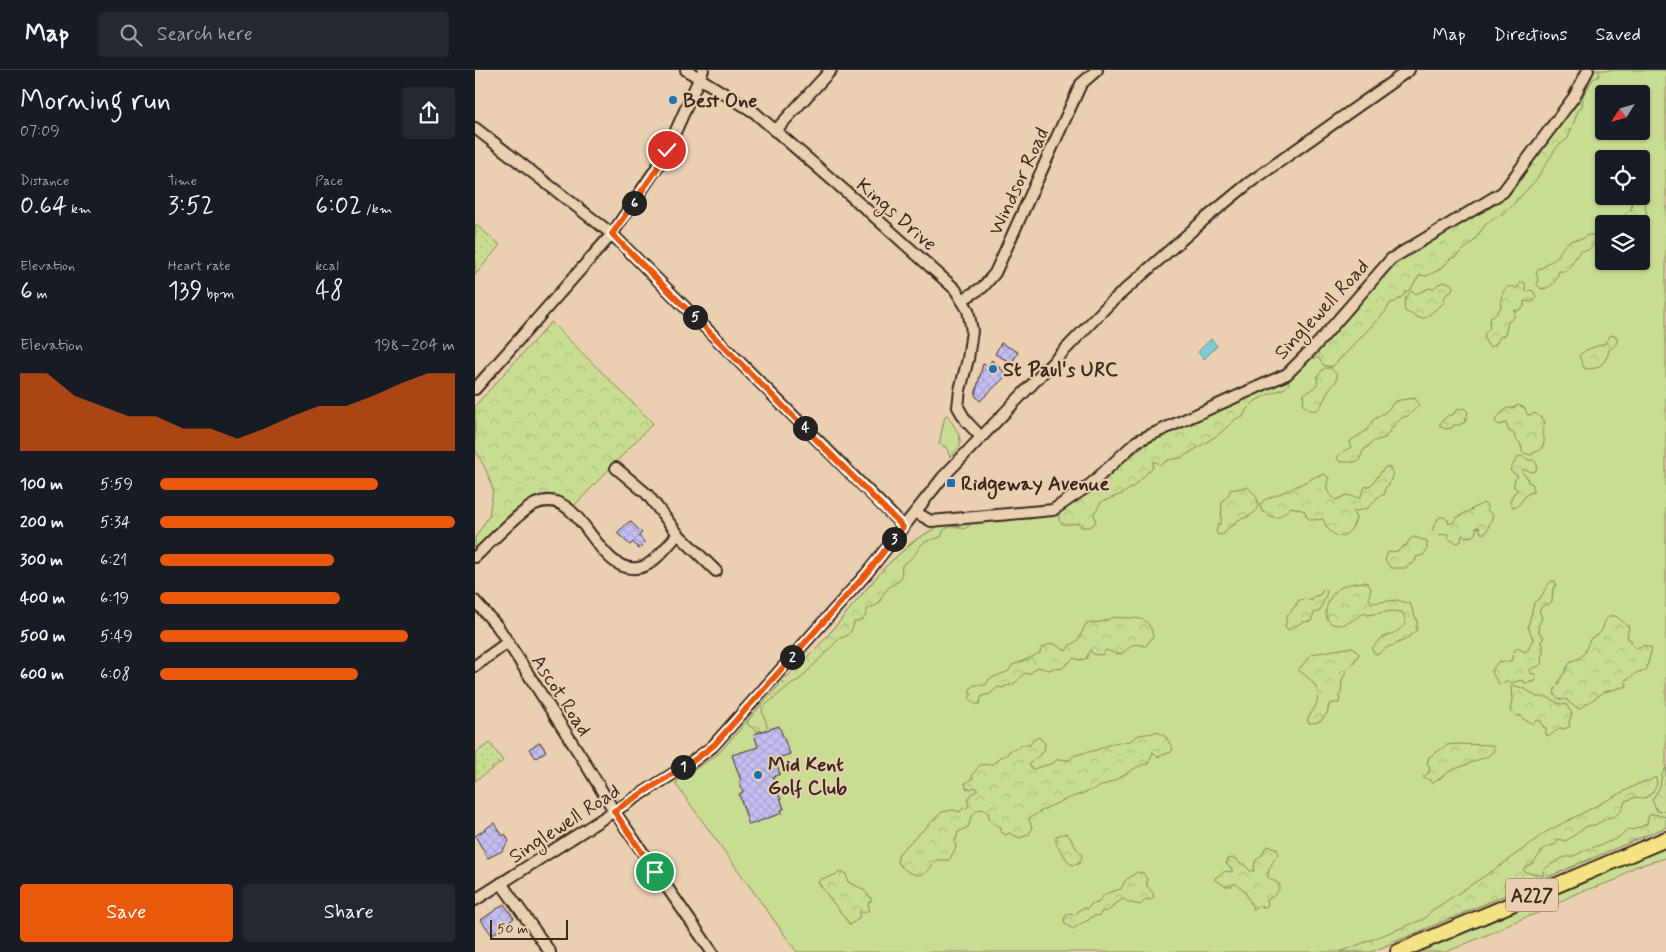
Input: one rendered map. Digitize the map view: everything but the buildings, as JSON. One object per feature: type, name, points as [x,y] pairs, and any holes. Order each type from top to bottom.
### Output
[{"type":"main road","name":"A227","points":[[1398,952],[1666,839]]},
{"type":"street","name":"Kings Drive","points":[[686,70],[701,74],[740,102],[953,287],[969,312],[972,331],[958,408],[964,419],[981,437]]},
{"type":"street","points":[[775,131],[831,70]]},
{"type":"street","name":"Windsor Road","points":[[963,300],[983,287],[993,276],[1081,84],[1097,70]]},
{"type":"street","name":"Singlewell Road","points":[[475,900],[693,761],[714,745],[867,573],[939,481],[1109,304],[1205,218],[1273,166],[1409,70]]},
{"type":"street","name":"Singlewell Road","points":[[915,512],[931,520],[1053,510],[1091,484],[1137,441],[1287,374],[1318,343],[1391,259],[1503,192],[1574,98],[1588,70]]},
{"type":"street","points":[[475,389],[612,234],[664,157],[701,74]]},
{"type":"street","points":[[475,128],[612,234],[903,527]]},
{"type":"street","points":[[616,468],[647,494],[679,534],[715,571]]},
{"type":"street","points":[[475,557],[529,508],[545,502],[554,502],[572,512],[612,560],[626,567],[647,565],[679,534]]},
{"type":"street","name":"Ascot Road","points":[[475,601],[508,642],[614,811],[712,952]]},
{"type":"street","points":[[475,666],[508,642]]},
{"type":"street","points":[[501,883],[550,952]]},
{"type":"green space","name":"Mid Kent Golf Club","points":[[1593,70],[1666,70],[1666,827],[1371,952],[797,952],[675,783],[718,754],[780,684],[824,640],[886,566],[915,540],[937,527],[971,520],[1031,519],[1058,510],[1094,486],[1141,447],[1258,391],[1282,382],[1298,371],[1312,358],[1332,333],[1455,224],[1486,211],[1507,196],[1565,120],[1571,106]]},
{"type":"green space","points":[[1593,70],[1599,70],[1599,76],[1593,79],[1583,96],[1582,106],[1578,111],[1568,138],[1556,148],[1536,180],[1508,210],[1486,224],[1473,242],[1450,259],[1442,268],[1427,276],[1420,275],[1409,291],[1405,292],[1395,302],[1390,303],[1386,311],[1332,367],[1323,365],[1319,358],[1312,358],[1388,267],[1405,253],[1455,224],[1486,211],[1507,196],[1565,120],[1571,106]]},
{"type":"green space","points":[[1632,205],[1646,205],[1647,215],[1625,215],[1631,210]]},
{"type":"green space","points":[[475,224],[500,245],[475,275]]},
{"type":"green space","points":[[1595,234],[1595,243],[1592,247],[1589,250],[1580,251],[1567,271],[1559,271],[1553,283],[1545,289],[1541,289],[1537,284],[1538,277],[1536,275],[1538,269],[1556,258],[1568,242]]},
{"type":"green space","points":[[1521,282],[1525,283],[1526,292],[1532,290],[1536,298],[1533,302],[1524,301],[1524,307],[1517,311],[1514,310],[1514,317],[1508,322],[1505,335],[1500,337],[1495,345],[1489,347],[1484,338],[1485,333],[1490,328],[1491,316],[1495,315],[1501,307],[1502,295],[1506,288],[1517,288]]},
{"type":"green space","points":[[1450,283],[1453,287],[1451,292],[1444,298],[1445,302],[1425,318],[1419,318],[1405,311],[1405,300],[1410,293],[1413,291],[1416,294],[1429,288],[1433,289],[1438,284]]},
{"type":"green space","points":[[551,322],[653,423],[574,506],[557,496],[548,494],[538,496],[516,512],[475,550],[475,538],[489,516],[493,490],[487,472],[475,449],[475,406]]},
{"type":"green space","points":[[1611,335],[1617,337],[1617,342],[1609,350],[1604,362],[1593,369],[1584,368],[1579,356],[1586,350],[1605,343]]},
{"type":"green space","points":[[1324,368],[1331,368],[1337,375],[1337,378],[1319,408],[1316,410],[1308,409],[1303,405],[1304,394],[1316,385],[1317,377]]},
{"type":"green space","points":[[1289,378],[1289,384],[1285,388],[1255,401],[1250,405],[1243,417],[1237,418],[1218,435],[1181,458],[1168,460],[1161,465],[1153,462],[1153,467],[1133,487],[1122,494],[1101,502],[1094,514],[1096,522],[1090,527],[1081,527],[1080,523],[1063,524],[1059,520],[1058,510],[1094,486],[1159,434]]},
{"type":"green space","points":[[1415,398],[1419,405],[1408,416],[1403,417],[1395,424],[1385,438],[1374,441],[1363,451],[1359,461],[1340,462],[1337,458],[1351,447],[1350,441],[1367,430],[1372,421],[1388,410],[1394,402]]},
{"type":"green space","points":[[1518,405],[1525,408],[1527,414],[1535,413],[1545,421],[1542,434],[1543,446],[1541,450],[1532,455],[1523,453],[1520,443],[1514,437],[1515,434],[1509,431],[1506,423],[1499,425],[1495,421],[1507,408],[1513,408]]},
{"type":"green space","points":[[1464,408],[1468,412],[1465,422],[1445,429],[1439,425],[1447,416],[1454,414],[1456,410]]},
{"type":"green space","points":[[947,415],[960,440],[958,448],[950,457],[946,447],[939,444],[945,416]]},
{"type":"green space","points":[[1521,456],[1533,460],[1537,466],[1536,471],[1523,470],[1521,472],[1527,477],[1528,482],[1533,484],[1533,492],[1527,494],[1517,507],[1513,507],[1510,501],[1518,490],[1514,487],[1514,481],[1518,476],[1510,470],[1517,458]]},
{"type":"green space","points":[[1385,467],[1389,467],[1393,473],[1389,485],[1385,488],[1385,494],[1378,497],[1368,508],[1353,512],[1356,518],[1352,528],[1342,536],[1338,536],[1329,530],[1323,519],[1309,519],[1305,511],[1291,507],[1281,516],[1272,517],[1262,511],[1260,505],[1264,500],[1324,474],[1329,478],[1328,490],[1336,500],[1347,495],[1360,498],[1365,487],[1371,485]]},
{"type":"green space","points":[[1247,487],[1254,493],[1258,501],[1255,512],[1236,521],[1236,524],[1228,528],[1224,534],[1218,535],[1216,531],[1221,523],[1222,502],[1230,490]]},
{"type":"green space","points":[[1483,503],[1493,515],[1486,533],[1481,533],[1479,527],[1476,528],[1473,536],[1467,537],[1462,535],[1461,541],[1458,543],[1448,538],[1449,534],[1438,535],[1432,529],[1439,517],[1444,517],[1449,523],[1453,523],[1456,518]]},
{"type":"green space","points":[[971,520],[970,525],[964,529],[950,527],[943,531],[942,536],[921,545],[916,553],[902,565],[899,581],[889,587],[877,605],[867,609],[862,620],[854,622],[852,630],[848,635],[840,638],[799,680],[792,683],[762,708],[767,727],[763,731],[758,731],[748,725],[748,720],[780,684],[824,640],[886,566],[915,540],[937,527],[953,521]]},
{"type":"green space","points":[[1414,537],[1427,541],[1427,550],[1423,555],[1416,557],[1414,562],[1406,568],[1391,568],[1385,560],[1388,552],[1398,551]]},
{"type":"green space","points":[[1552,581],[1555,581],[1556,585],[1553,590],[1552,601],[1548,605],[1545,604],[1539,610],[1542,618],[1538,626],[1539,633],[1543,635],[1543,640],[1540,642],[1543,644],[1542,663],[1530,670],[1530,673],[1535,674],[1536,680],[1525,683],[1522,680],[1498,683],[1491,671],[1499,661],[1506,662],[1512,660],[1513,652],[1516,649],[1518,648],[1525,652],[1528,650],[1533,639],[1528,627],[1534,603]]},
{"type":"green space","points":[[1366,582],[1371,588],[1369,598],[1372,603],[1397,600],[1410,604],[1417,621],[1417,630],[1405,640],[1386,648],[1378,654],[1374,653],[1372,649],[1376,643],[1401,629],[1405,624],[1402,612],[1392,611],[1367,615],[1364,613],[1350,622],[1340,625],[1328,621],[1326,616],[1328,603],[1335,592],[1346,585]]},
{"type":"green space","points":[[1323,589],[1327,592],[1320,611],[1314,613],[1311,621],[1303,622],[1289,630],[1285,627],[1287,615],[1299,600],[1306,599],[1312,601],[1313,597],[1321,594]]},
{"type":"green space","points":[[1610,616],[1616,616],[1629,627],[1627,637],[1631,640],[1632,645],[1637,648],[1643,645],[1652,648],[1646,671],[1637,672],[1625,680],[1627,686],[1604,692],[1579,709],[1568,702],[1568,700],[1558,698],[1554,694],[1555,688],[1571,661],[1583,655],[1591,638],[1602,631],[1605,622]]},
{"type":"green space","points":[[1113,617],[1143,620],[1148,623],[1153,636],[1146,646],[1136,644],[1123,653],[1117,654],[1106,650],[1102,655],[1093,654],[1090,650],[1086,659],[1079,660],[1074,658],[1061,669],[1054,668],[1049,670],[1038,667],[1029,674],[1025,673],[1011,685],[1004,688],[998,687],[990,694],[982,696],[979,704],[975,704],[969,699],[971,694],[969,691],[973,685],[986,685],[989,679],[1009,671],[1012,665],[1040,653],[1041,648],[1053,643],[1066,651],[1069,646],[1078,640],[1086,624],[1103,622]]},
{"type":"green space","points":[[1352,647],[1359,654],[1352,666],[1347,668],[1341,694],[1338,696],[1340,698],[1339,703],[1329,705],[1327,713],[1320,721],[1309,723],[1307,720],[1316,705],[1318,697],[1316,687],[1310,679],[1298,670],[1312,654]]},
{"type":"green space","points":[[1511,686],[1525,689],[1537,697],[1547,697],[1560,704],[1566,704],[1572,714],[1569,722],[1570,726],[1565,729],[1560,728],[1549,736],[1546,735],[1546,728],[1543,727],[1541,721],[1537,720],[1534,724],[1523,719],[1521,716],[1516,716],[1510,711],[1512,700]]},
{"type":"green space","points":[[1156,731],[1166,737],[1173,749],[1171,752],[1157,757],[1153,752],[1148,764],[1137,767],[1117,779],[1039,812],[1029,819],[1032,829],[1028,835],[1020,838],[1009,833],[1006,835],[1001,832],[1001,827],[990,820],[988,812],[983,809],[977,810],[972,816],[968,827],[958,832],[955,843],[956,848],[949,860],[936,860],[929,870],[921,875],[912,874],[897,862],[899,853],[942,812],[953,810],[960,812],[962,809],[967,808],[969,804],[967,800],[971,794],[977,791],[977,788],[966,788],[965,783],[973,778],[972,775],[980,765],[993,764],[1000,757],[1007,755],[1010,750],[1017,749],[1022,745],[1030,745],[1033,740],[1039,737],[1045,743],[1044,751],[1029,765],[1033,769],[1054,763],[1057,759],[1069,760],[1075,755],[1097,750],[1113,743],[1130,741],[1139,735]]},
{"type":"green space","points":[[490,743],[503,761],[475,781],[475,753]]},
{"type":"green space","points":[[1447,745],[1492,745],[1494,748],[1493,752],[1488,756],[1450,771],[1432,784],[1430,780],[1423,777],[1429,772],[1430,766],[1427,764],[1429,757]]},
{"type":"green space","points":[[1666,768],[1666,808],[1662,812],[1657,811],[1652,800],[1660,787],[1662,774]]},
{"type":"green space","points":[[1655,777],[1656,786],[1650,795],[1644,798],[1637,797],[1625,801],[1622,810],[1614,817],[1610,817],[1595,825],[1587,826],[1566,841],[1558,839],[1556,844],[1545,848],[1533,863],[1523,869],[1525,872],[1543,876],[1545,869],[1560,859],[1611,841],[1621,836],[1628,829],[1633,830],[1647,824],[1649,815],[1654,814],[1666,817],[1666,827],[1371,952],[1340,952],[1424,919],[1431,911],[1500,866],[1546,832]]},
{"type":"green space","points":[[1066,833],[1081,854],[1082,858],[1079,864],[1073,865],[1069,863],[1056,843],[1056,836]]},
{"type":"green space","points":[[1269,846],[1277,849],[1278,854],[1270,868],[1268,877],[1280,885],[1276,894],[1267,900],[1268,905],[1266,907],[1258,906],[1254,910],[1244,890],[1235,883],[1232,886],[1225,886],[1214,879],[1225,871],[1232,872],[1232,869],[1226,864],[1228,859],[1233,858],[1237,859],[1240,864],[1244,864],[1250,871],[1254,871],[1255,861],[1262,855],[1265,848]]},
{"type":"green space","points":[[1666,848],[1666,858],[1634,867],[1616,880],[1577,893],[1540,912],[1508,924],[1501,929],[1446,952],[1419,952]]},
{"type":"green space","points":[[841,872],[846,874],[848,882],[863,889],[871,898],[871,901],[868,903],[869,910],[863,913],[860,911],[859,918],[850,925],[818,882],[820,879]]},
{"type":"green space","points":[[1137,872],[1143,873],[1147,879],[1147,886],[1154,897],[1150,900],[1147,899],[1140,905],[1123,899],[1114,904],[1109,910],[1102,911],[1100,915],[1091,917],[1073,929],[1065,924],[1064,919],[1067,914],[1076,915],[1079,910],[1088,909],[1091,904],[1098,903],[1105,895],[1121,889],[1125,881]]},
{"type":"water","points":[[1211,339],[1217,346],[1204,359],[1198,352]]},
{"type":"place","name":"Best One","points":[[673,100]]},
{"type":"place","name":"St Paul's URC","points":[[993,369]]},
{"type":"place","name":"Ridgeway Avenue","points":[[951,483]]},
{"type":"place","name":"Mid Kent Golf Club","points":[[758,775]]},
{"type":"route","points":[[655,872],[614,811],[693,761],[714,745],[867,573],[903,527],[612,234],[655,172],[667,150]]}]
